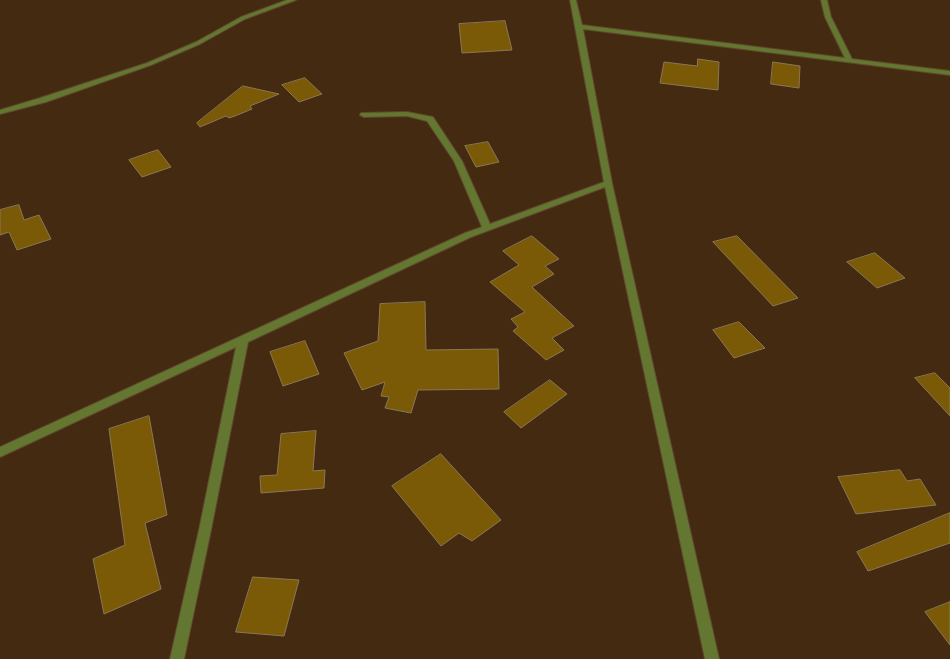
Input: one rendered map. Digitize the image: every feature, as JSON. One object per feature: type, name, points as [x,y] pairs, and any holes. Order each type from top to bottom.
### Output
[{"type":"street","points":[[0,112],[43,100],[150,64],[198,43],[243,18],[293,0]]},
{"type":"street","points":[[573,0],[608,183],[712,659]]},
{"type":"street","points":[[824,0],[828,17],[850,61]]},
{"type":"street","points":[[579,28],[950,73]]},
{"type":"street","points":[[364,115],[407,114],[430,119],[458,161],[487,228]]},
{"type":"street","points":[[0,452],[460,238],[608,183]]},
{"type":"street","points":[[177,659],[206,530],[243,339]]},
{"type":"building","points":[[505,21],[512,50],[462,53],[459,24]]},
{"type":"building","points":[[698,59],[719,62],[718,90],[660,83],[664,62],[697,66]]},
{"type":"building","points":[[773,62],[800,66],[799,88],[771,84]]},
{"type":"building","points":[[305,78],[322,94],[299,102],[282,85]]},
{"type":"building","points":[[243,86],[279,94],[250,106],[252,109],[229,118],[226,116],[200,127],[197,123]]},
{"type":"building","points":[[488,142],[499,162],[476,167],[465,146]]},
{"type":"building","points":[[158,150],[171,167],[142,177],[129,160]]},
{"type":"building","points":[[19,205],[24,220],[39,215],[51,239],[17,250],[9,232],[0,235],[0,210]]},
{"type":"building","points":[[532,236],[559,259],[545,266],[554,274],[532,287],[574,326],[552,338],[564,350],[546,360],[513,331],[518,327],[511,319],[525,312],[490,282],[519,265],[503,251]]},
{"type":"building","points":[[737,236],[798,298],[773,306],[713,242]]},
{"type":"building","points":[[875,253],[905,278],[877,288],[847,262]]},
{"type":"building","points":[[425,302],[426,350],[498,349],[499,389],[418,390],[411,413],[385,408],[389,397],[381,396],[385,382],[362,390],[344,353],[378,341],[380,304]]},
{"type":"building","points":[[739,322],[765,348],[734,358],[713,330]]},
{"type":"building","points":[[305,341],[319,374],[283,386],[270,352]]},
{"type":"building","points":[[935,373],[950,388],[950,416],[915,378]]},
{"type":"building","points":[[550,380],[567,394],[521,428],[504,412]]},
{"type":"building","points":[[149,416],[167,515],[145,523],[161,589],[104,614],[93,559],[125,545],[109,429]]},
{"type":"building","points":[[316,431],[313,471],[325,470],[324,488],[261,493],[260,476],[277,475],[281,434]]},
{"type":"building","points":[[441,454],[501,520],[472,541],[459,533],[441,546],[392,486]]},
{"type":"building","points":[[900,470],[907,481],[920,479],[936,505],[856,514],[838,477]]},
{"type":"building","points":[[950,513],[950,543],[868,571],[857,552]]},
{"type":"building","points":[[253,577],[299,580],[284,636],[236,632]]},
{"type":"building","points":[[950,602],[950,645],[925,612]]}]
